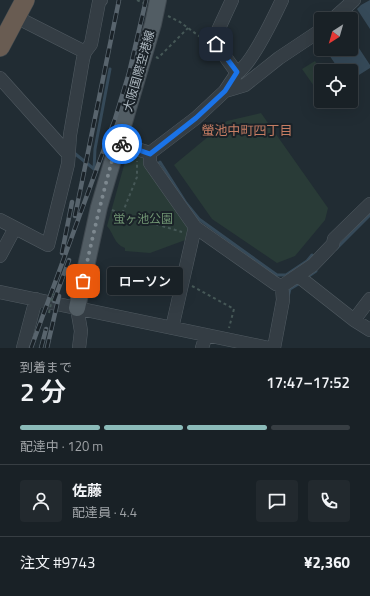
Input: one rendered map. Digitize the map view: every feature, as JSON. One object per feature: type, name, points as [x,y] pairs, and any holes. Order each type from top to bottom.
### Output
[{"type":"highway","points":[[0,47],[20,8]]},
{"type":"main road","name":"大阪国際空港線","points":[[77,308],[100,207],[117,143],[144,54],[152,4]]},
{"type":"street","points":[[0,220],[48,246],[68,164],[70,135],[85,52],[91,44],[99,2],[101,0]]},
{"type":"street","points":[[232,0],[216,34],[214,42],[237,72]]},
{"type":"street","points":[[144,155],[196,118],[225,91],[237,72],[243,69],[262,40],[282,0]]},
{"type":"street","points":[[341,12],[354,0]]},
{"type":"street","points":[[20,8],[85,52]]},
{"type":"street","points":[[225,91],[245,85],[279,58],[314,35]]},
{"type":"street","points":[[0,78],[69,155]]},
{"type":"street","points":[[117,143],[144,155],[194,231],[276,284],[282,286]]},
{"type":"street","points":[[282,286],[313,265],[333,244],[334,239],[370,204]]},
{"type":"street","points":[[0,256],[15,228]]},
{"type":"street","points":[[172,328],[194,231]]},
{"type":"street","points":[[298,276],[354,320],[370,330]]},
{"type":"street","points":[[274,348],[284,300],[282,286]]},
{"type":"street","points":[[0,292],[269,348]]},
{"type":"street","points":[[23,348],[36,299]]},
{"type":"street","points":[[354,320],[370,299]]},
{"type":"street","points":[[77,308],[81,331],[79,348]]},
{"type":"street","points":[[202,348],[206,335]]},
{"type":"path","points":[[137,0],[152,4],[208,43],[214,42]]},
{"type":"path","points":[[144,54],[158,58],[188,28]]},
{"type":"path","points":[[122,214],[144,155]]},
{"type":"path","points":[[109,209],[166,228],[194,231]]},
{"type":"path","points":[[182,281],[234,309],[225,339]]},
{"type":"path","points":[[49,313],[53,294]]},
{"type":"green space","points":[[315,61],[317,64],[314,64],[314,86],[302,69]]},
{"type":"green space","points":[[261,113],[328,208],[325,220],[295,256],[277,263],[212,219],[174,165],[227,121]]},
{"type":"green space","name":"蛍ヶ池公園","points":[[128,151],[141,155],[190,229],[188,239],[150,253],[125,251],[125,248],[116,241],[107,226]]},
{"type":"water","points":[[370,0],[370,29],[357,9]]},
{"type":"water","points":[[358,47],[370,65],[370,68],[358,76],[358,64],[335,64],[330,56],[358,56]]},
{"type":"waterway","points":[[94,169],[95,149],[110,69]]},
{"type":"waterway","points":[[73,152],[94,169]]},
{"type":"waterway","points":[[159,163],[160,162],[186,203],[199,219],[277,275],[286,275],[307,261],[312,255]]},
{"type":"waterway","points":[[336,249],[370,215]]},
{"type":"waterway","points":[[306,278],[316,271]]},
{"type":"waterway","points":[[288,297],[290,289],[300,283]]},
{"type":"railway","points":[[75,216],[119,0]]},
{"type":"railway","points":[[31,348],[115,119],[129,73],[146,0]]},
{"type":"railway","points":[[125,108],[142,44]]},
{"type":"railway","points":[[62,253],[72,202]]},
{"type":"railway","points":[[54,301],[69,260]]},
{"type":"railway","points":[[47,348],[59,296]]},
{"type":"railway","points":[[41,348],[46,329]]},
{"type":"way so far","points":[[83,281],[117,143],[122,144]]},
{"type":"place","name":"ローソン","points":[[83,281]]},
{"type":"district","name":"螢池中町四丁目","points":[[247,130]]},
{"type":"route","points":[[122,144],[150,154],[196,118],[225,91],[237,72],[216,44]]}]
